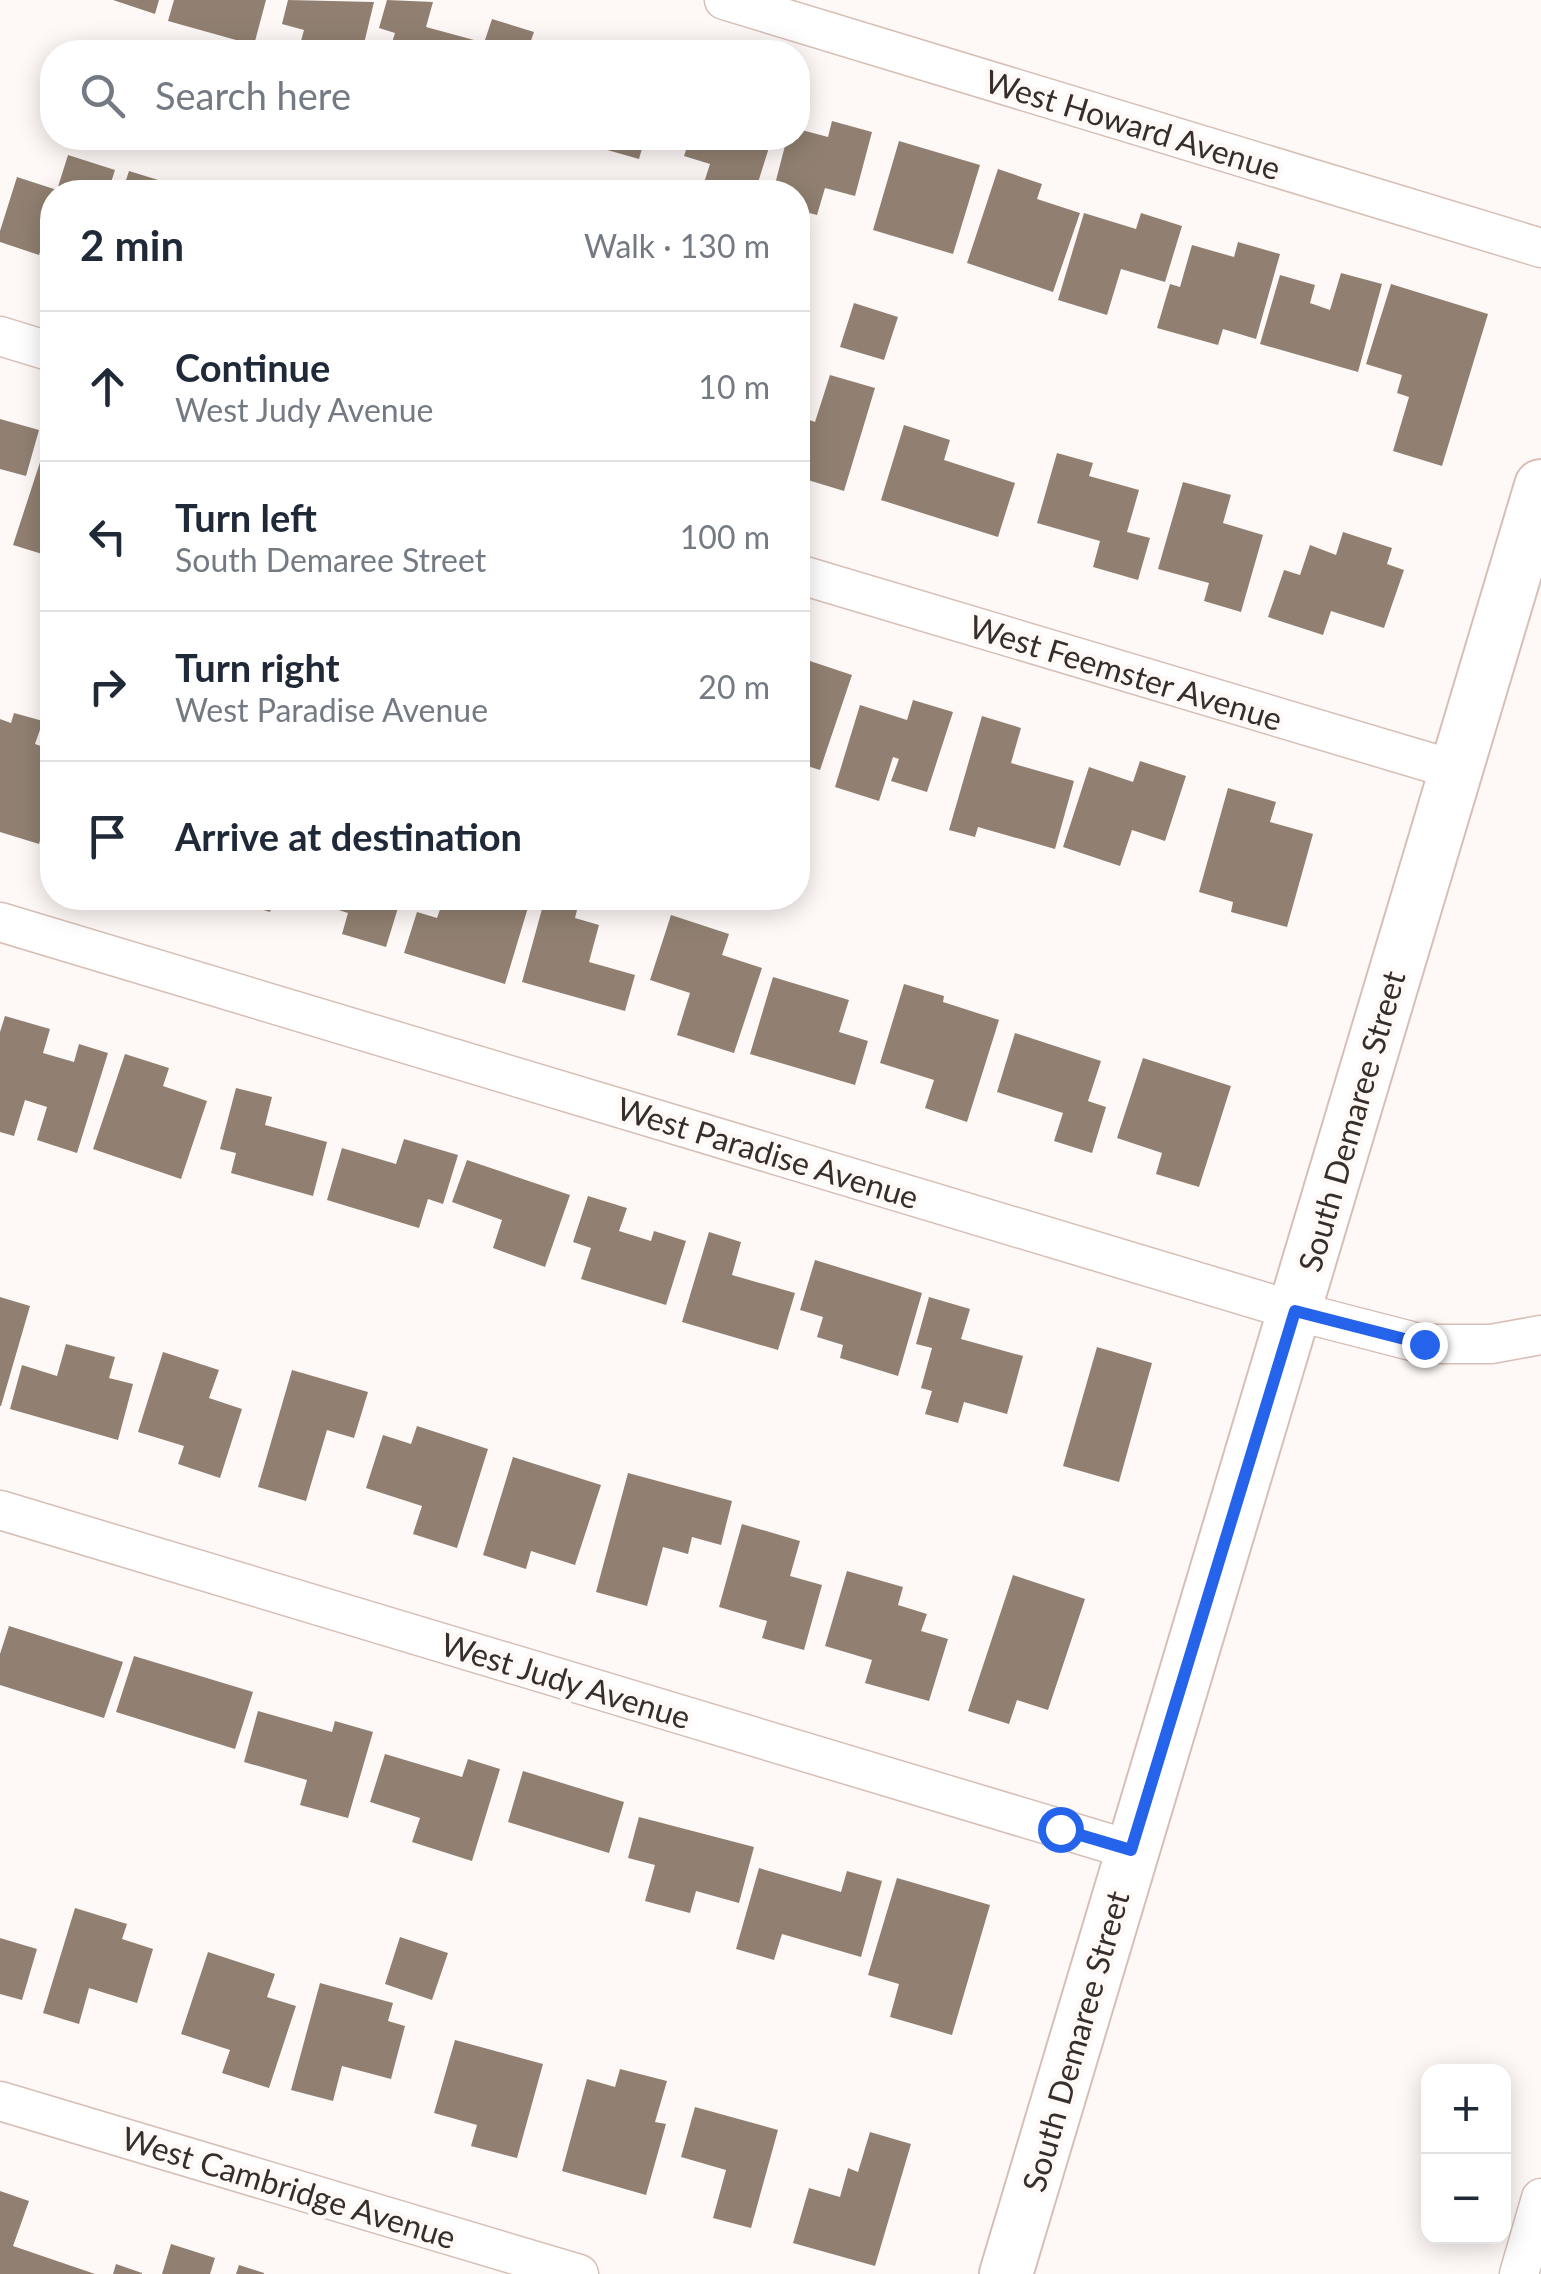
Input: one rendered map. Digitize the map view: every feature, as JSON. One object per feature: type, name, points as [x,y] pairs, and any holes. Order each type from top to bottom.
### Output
[{"type":"main road","name":"South Demaree Street","points":[[1006,2274],[1541,486]]},
{"type":"street","name":"West Howard Avenue","points":[[724,0],[1541,248]]},
{"type":"street","points":[[0,336],[40,348]]},
{"type":"street","name":"West Feemster Avenue","points":[[810,578],[1455,770]]},
{"type":"street","name":"West Paradise Avenue","points":[[0,922],[1295,1311],[1424,1344],[1491,1344],[1541,1335]]},
{"type":"street","name":"West Judy Avenue","points":[[0,1510],[1131,1850]]},
{"type":"street","name":"West Cambridge Avenue","points":[[0,2100],[579,2274]]},
{"type":"street","points":[[1519,2274],[1541,2198]]},
{"type":"building","points":[[113,0],[159,0],[155,14]]},
{"type":"building","points":[[174,0],[266,0],[255,40],[236,40],[168,21]]},
{"type":"building","points":[[288,0],[374,2],[365,40],[301,40],[304,30],[282,24]]},
{"type":"building","points":[[387,0],[433,2],[426,27],[474,40],[393,40],[395,33],[379,28]]},
{"type":"building","points":[[492,19],[534,32],[531,40],[485,40]]},
{"type":"building","points":[[832,121],[872,132],[855,196],[825,188],[817,215],[810,213],[810,180],[776,180],[784,150],[810,150],[810,132],[828,137]]},
{"type":"building","points":[[899,141],[980,165],[953,254],[873,230]]},
{"type":"building","points":[[607,150],[642,150],[639,159]]},
{"type":"building","points":[[686,150],[768,150],[759,180],[705,180],[710,164],[684,156]]},
{"type":"building","points":[[68,155],[115,170],[112,180],[60,180]]},
{"type":"building","points":[[998,169],[1042,184],[1037,199],[1080,213],[1053,292],[967,263]]},
{"type":"building","points":[[129,171],[158,180],[126,180]]},
{"type":"building","points":[[17,177],[40,184],[39,255],[0,242]]},
{"type":"building","points":[[1084,213],[1136,229],[1141,213],[1182,226],[1165,282],[1121,269],[1107,315],[1058,300]]},
{"type":"building","points":[[1238,242],[1280,254],[1256,339],[1223,329],[1218,345],[1157,328],[1170,284],[1180,287],[1192,245],[1234,257]]},
{"type":"building","points":[[1341,273],[1382,284],[1358,372],[1260,344],[1280,275],[1315,285],[1310,303],[1330,310]]},
{"type":"building","points":[[1391,284],[1488,314],[1442,466],[1393,451],[1409,397],[1397,393],[1402,375],[1366,364]]},
{"type":"building","points":[[854,303],[898,317],[884,360],[840,347]]},
{"type":"building","points":[[830,375],[875,388],[844,491],[810,481],[810,420],[815,422]]},
{"type":"building","points":[[0,419],[39,430],[26,476],[0,469]]},
{"type":"building","points":[[904,425],[950,440],[944,460],[1015,483],[998,537],[881,500]]},
{"type":"building","points":[[1057,453],[1093,463],[1089,476],[1139,490],[1127,532],[1150,538],[1138,580],[1093,567],[1100,541],[1037,523]]},
{"type":"building","points":[[40,462],[40,553],[13,545]]},
{"type":"building","points":[[1183,482],[1231,495],[1223,523],[1263,535],[1241,612],[1204,601],[1209,583],[1158,569]]},
{"type":"building","points":[[1343,532],[1392,548],[1387,564],[1404,570],[1384,628],[1331,611],[1323,635],[1268,617],[1284,570],[1300,575],[1310,545],[1336,555]]},
{"type":"building","points":[[810,661],[852,675],[820,770],[810,767]]},
{"type":"building","points":[[913,700],[953,712],[927,792],[891,781],[899,759],[893,757],[879,801],[835,787],[860,705],[907,720]]},
{"type":"building","points":[[14,713],[40,720],[35,744],[40,746],[39,844],[0,832],[0,719],[11,723]]},
{"type":"building","points":[[982,716],[1021,728],[1011,763],[1074,781],[1055,849],[978,827],[975,837],[949,830]]},
{"type":"building","points":[[1140,761],[1186,776],[1165,841],[1132,830],[1120,866],[1063,847],[1089,767],[1133,782]]},
{"type":"building","points":[[1228,788],[1276,802],[1270,822],[1313,834],[1287,927],[1231,912],[1233,902],[1199,892]]},
{"type":"building","points":[[339,910],[397,910],[386,947],[342,934],[348,913]]},
{"type":"building","points":[[440,910],[527,910],[505,984],[404,953],[417,912],[437,918]]},
{"type":"building","points":[[542,910],[577,910],[575,918],[599,925],[589,962],[635,975],[625,1011],[522,982]]},
{"type":"building","points":[[671,915],[729,934],[722,955],[762,968],[734,1053],[677,1035],[690,993],[650,980]]},
{"type":"building","points":[[773,977],[849,1000],[839,1032],[868,1041],[855,1085],[750,1054]]},
{"type":"building","points":[[904,984],[944,996],[943,1002],[999,1020],[967,1122],[925,1108],[934,1080],[880,1063]]},
{"type":"building","points":[[5,1016],[50,1029],[43,1053],[74,1062],[79,1044],[108,1053],[77,1153],[37,1140],[47,1107],[25,1100],[14,1136],[0,1132],[0,1032]]},
{"type":"building","points":[[1015,1033],[1101,1061],[1088,1101],[1106,1107],[1092,1153],[1054,1141],[1063,1113],[997,1092]]},
{"type":"building","points":[[125,1054],[169,1068],[163,1086],[207,1101],[181,1179],[93,1149]]},
{"type":"building","points":[[1143,1058],[1231,1086],[1199,1187],[1156,1174],[1162,1153],[1117,1138]]},
{"type":"building","points":[[236,1088],[272,1097],[265,1125],[327,1142],[313,1196],[231,1173],[236,1153],[220,1149]]},
{"type":"building","points":[[404,1139],[458,1155],[443,1204],[428,1199],[419,1228],[327,1200],[342,1148],[396,1164]]},
{"type":"building","points":[[467,1160],[570,1195],[545,1267],[493,1248],[502,1220],[452,1202]]},
{"type":"building","points":[[588,1196],[627,1208],[619,1231],[651,1241],[654,1231],[686,1241],[666,1305],[581,1279],[591,1248],[573,1242]]},
{"type":"building","points":[[709,1232],[741,1242],[732,1275],[795,1293],[778,1350],[682,1322]]},
{"type":"building","points":[[815,1260],[922,1293],[898,1376],[840,1358],[843,1345],[817,1337],[823,1317],[800,1310]]},
{"type":"building","points":[[0,1297],[30,1306],[1,1406],[0,1406]]},
{"type":"building","points":[[929,1297],[970,1309],[961,1339],[1023,1356],[1007,1414],[964,1402],[958,1423],[925,1414],[932,1391],[921,1388],[932,1348],[916,1344]]},
{"type":"building","points":[[66,1344],[115,1357],[109,1378],[133,1384],[118,1440],[10,1409],[22,1365],[57,1376]]},
{"type":"building","points":[[1097,1347],[1152,1363],[1119,1482],[1063,1466]]},
{"type":"building","points":[[163,1352],[219,1370],[209,1398],[242,1409],[220,1478],[178,1464],[184,1446],[138,1432]]},
{"type":"building","points":[[292,1370],[368,1392],[354,1438],[327,1430],[306,1501],[258,1487]]},
{"type":"building","points":[[417,1426],[488,1449],[457,1548],[413,1534],[422,1506],[366,1488],[383,1435],[411,1444]]},
{"type":"building","points":[[513,1457],[601,1485],[575,1565],[531,1551],[526,1569],[483,1555]]},
{"type":"building","points":[[628,1473],[732,1501],[721,1545],[692,1537],[688,1554],[663,1547],[647,1606],[596,1592]]},
{"type":"building","points":[[742,1524],[800,1541],[790,1576],[822,1585],[804,1650],[762,1638],[767,1621],[719,1607]]},
{"type":"building","points":[[847,1571],[903,1587],[898,1605],[927,1614],[921,1631],[948,1639],[929,1701],[865,1683],[872,1660],[825,1646]]},
{"type":"building","points":[[1013,1575],[1085,1599],[1048,1710],[1017,1700],[1009,1724],[968,1711]]},
{"type":"building","points":[[9,1626],[123,1662],[104,1718],[0,1685],[0,1654]]},
{"type":"building","points":[[134,1656],[253,1692],[235,1749],[116,1712]]},
{"type":"building","points":[[258,1711],[332,1732],[335,1721],[373,1732],[348,1818],[300,1805],[307,1780],[244,1762]]},
{"type":"building","points":[[385,1754],[462,1777],[468,1759],[500,1769],[472,1861],[412,1842],[420,1818],[370,1802]]},
{"type":"building","points":[[523,1771],[624,1802],[609,1853],[508,1822]]},
{"type":"building","points":[[639,1817],[754,1847],[739,1903],[696,1891],[690,1913],[645,1901],[655,1865],[628,1858]]},
{"type":"building","points":[[759,1868],[841,1892],[847,1871],[882,1881],[861,1957],[782,1934],[774,1960],[736,1949]]},
{"type":"building","points":[[897,1878],[990,1905],[952,2035],[890,2017],[899,1984],[868,1975]]},
{"type":"building","points":[[75,1908],[127,1924],[122,1939],[153,1949],[137,2003],[89,1988],[79,2024],[43,2013]]},
{"type":"building","points":[[400,1937],[448,1953],[432,2000],[385,1984]]},
{"type":"building","points":[[0,1938],[37,1949],[22,2000],[0,1994]]},
{"type":"building","points":[[208,1952],[275,1974],[267,1997],[296,2006],[269,2088],[222,2073],[230,2050],[181,2034]]},
{"type":"building","points":[[320,1983],[393,2003],[388,2021],[405,2026],[391,2079],[342,2066],[333,2101],[291,2090]]},
{"type":"building","points":[[455,2040],[543,2064],[517,2158],[471,2146],[477,2125],[434,2113]]},
{"type":"building","points":[[620,2069],[667,2081],[655,2122],[666,2124],[646,2195],[562,2171],[587,2079],[615,2087]]},
{"type":"building","points":[[695,2107],[778,2130],[751,2228],[713,2218],[726,2170],[681,2157]]},
{"type":"building","points":[[870,2132],[911,2144],[875,2266],[793,2243],[809,2188],[840,2197],[848,2168],[858,2172]]},
{"type":"building","points":[[0,2191],[29,2201],[13,2246],[95,2274],[0,2274]]},
{"type":"building","points":[[171,2244],[215,2258],[210,2274],[162,2274]]},
{"type":"building","points":[[116,2264],[142,2273],[142,2274],[113,2274]]},
{"type":"building","points":[[239,2265],[264,2273],[264,2274],[236,2274]]},
{"type":"route","points":[[1060,1829],[1131,1850],[1295,1311],[1424,1344]]}]
